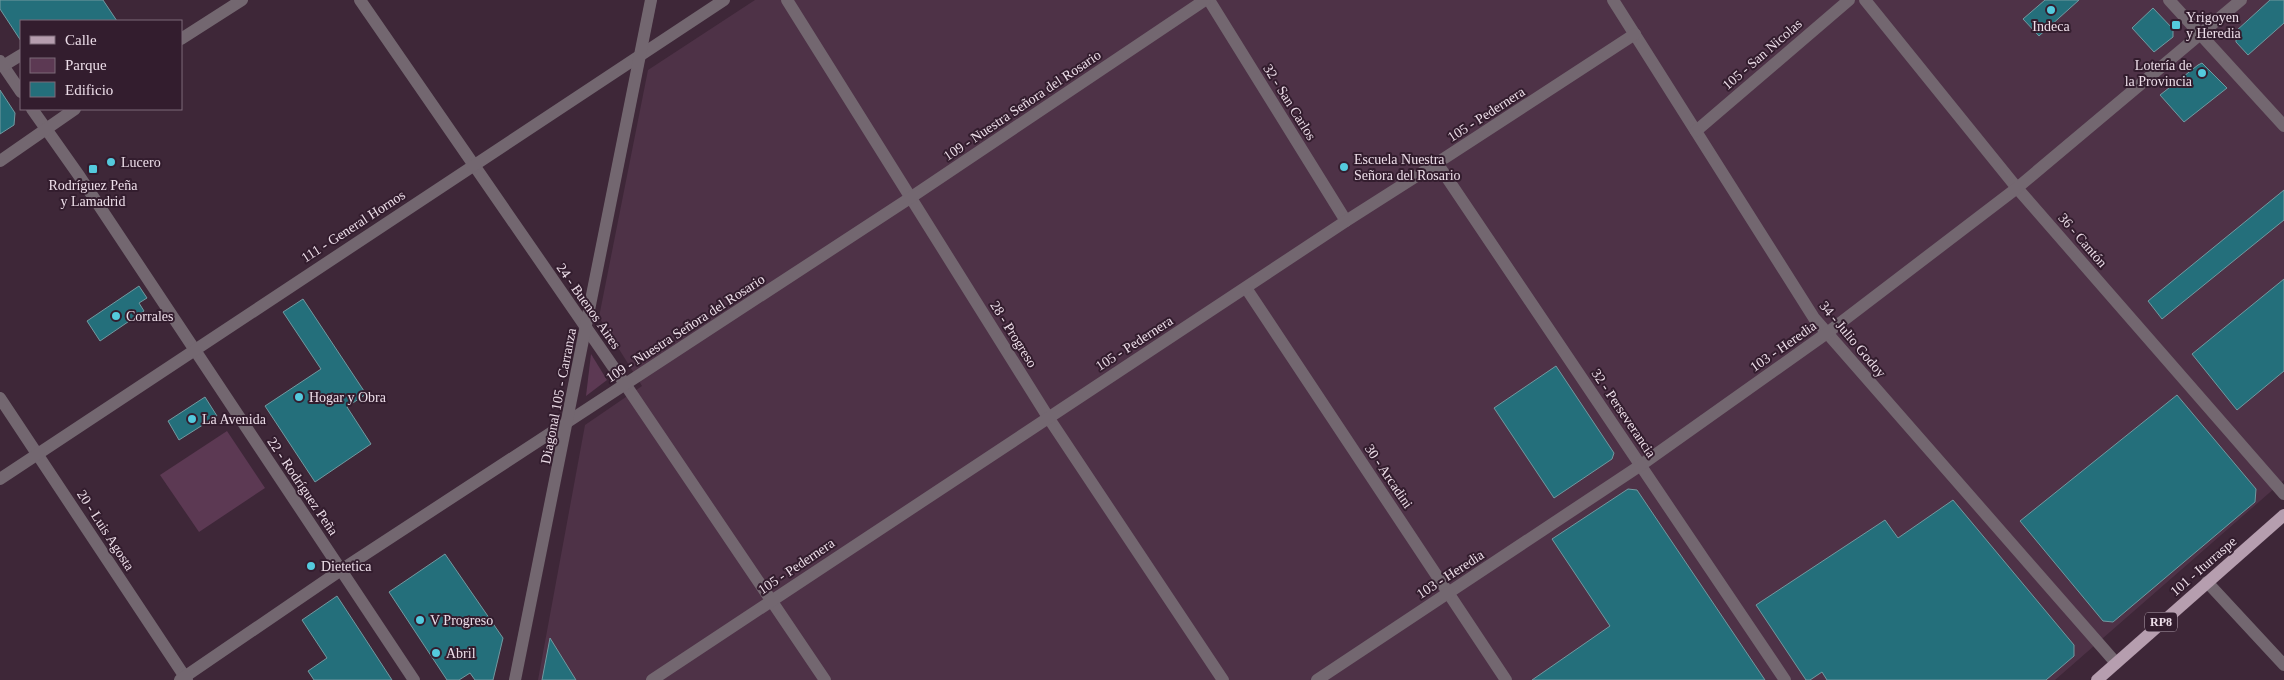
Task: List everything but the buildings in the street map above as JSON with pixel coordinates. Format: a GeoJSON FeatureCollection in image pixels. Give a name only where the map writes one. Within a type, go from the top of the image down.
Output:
{"type":"FeatureCollection","features":[{"type":"Feature","properties":{"kind":"main road","name":"101 - Iturraspe"},"geometry":{"type":"LineString","coordinates":[[2097,680],[2284,515]]}},
{"type":"Feature","properties":{"kind":"street"},"geometry":{"type":"LineString","coordinates":[[182,38],[242,0]]}},
{"type":"Feature","properties":{"kind":"street","name":"24 - Buenos Aires"},"geometry":{"type":"LineString","coordinates":[[360,0],[586,330],[626,384],[825,680]]}},
{"type":"Feature","properties":{"kind":"street","name":"Diagonal 105 - Carranza"},"geometry":{"type":"LineString","coordinates":[[515,680],[651,0]]}},
{"type":"Feature","properties":{"kind":"street","name":"111 - General Hornos"},"geometry":{"type":"LineString","coordinates":[[0,479],[724,0]]}},
{"type":"Feature","properties":{"kind":"street","name":"28 - Progreso"},"geometry":{"type":"LineString","coordinates":[[787,0],[1048,417],[1224,680]]}},
{"type":"Feature","properties":{"kind":"street","name":"109 - Nuestra Señora del Rosario"},"geometry":{"type":"LineString","coordinates":[[184,679],[341,570],[910,198],[1207,0]]}},
{"type":"Feature","properties":{"kind":"street","name":"32 - San Carlos"},"geometry":{"type":"LineString","coordinates":[[1207,0],[1346,221]]}},
{"type":"Feature","properties":{"kind":"street","name":"34 - Julio Godoy"},"geometry":{"type":"LineString","coordinates":[[1613,0],[1814,318],[2116,663]]}},
{"type":"Feature","properties":{"kind":"street","name":"105 - San Nicolas"},"geometry":{"type":"LineString","coordinates":[[1696,131],[1849,0]]}},
{"type":"Feature","properties":{"kind":"street","name":"36 - Cantón"},"geometry":{"type":"LineString","coordinates":[[1865,0],[2017,188],[2284,494]]}},
{"type":"Feature","properties":{"kind":"street"},"geometry":{"type":"LineString","coordinates":[[2168,0],[2284,126]]}},
{"type":"Feature","properties":{"kind":"street","name":"103 - Heredia"},"geometry":{"type":"LineString","coordinates":[[1316,680],[1641,465],[1827,333],[2017,188],[2201,36],[2241,0]]}},
{"type":"Feature","properties":{"kind":"street","name":"105 - Pedernera"},"geometry":{"type":"LineString","coordinates":[[652,680],[1346,221],[1437,164],[1635,34]]}},
{"type":"Feature","properties":{"kind":"street"},"geometry":{"type":"LineString","coordinates":[[20,55],[2,64],[20,91]]}},
{"type":"Feature","properties":{"kind":"street","name":"22 - Rodríguez Peña"},"geometry":{"type":"LineString","coordinates":[[33,110],[80,177],[414,680]]}},
{"type":"Feature","properties":{"kind":"street"},"geometry":{"type":"LineString","coordinates":[[0,161],[74,110]]}},
{"type":"Feature","properties":{"kind":"street","name":"32 - Perseverancia"},"geometry":{"type":"LineString","coordinates":[[1437,164],[1784,680]]}},
{"type":"Feature","properties":{"kind":"street","name":"30 - Arcadini"},"geometry":{"type":"LineString","coordinates":[[1246,288],[1506,680]]}},
{"type":"Feature","properties":{"kind":"street","name":"20 - Luis Agosta"},"geometry":{"type":"LineString","coordinates":[[0,398],[184,679]]}},
{"type":"Feature","properties":{"kind":"street"},"geometry":{"type":"LineString","coordinates":[[2207,582],[2284,665]]}},
{"type":"Feature","properties":{"kind":"shaded area"},"geometry":{"type":"Polygon","coordinates":[[[755,0],[2284,0],[2284,480],[2055,680],[538,680],[585,425],[642,386],[599,317],[648,70],[755,0]]]}},
{"type":"Feature","properties":{"kind":"green space"},"geometry":{"type":"Polygon","coordinates":[[[591,354],[607,380],[586,396],[591,354]]]}},
{"type":"Feature","properties":{"kind":"green space"},"geometry":{"type":"Polygon","coordinates":[[[227,431],[265,488],[199,532],[160,475],[227,431]]]}},
{"type":"Feature","properties":{"kind":"place","name":"Indeca"},"geometry":{"type":"Point","coordinates":[2051,10]}},
{"type":"Feature","properties":{"kind":"place","name":"Yrigoyen y Heredia"},"geometry":{"type":"Point","coordinates":[2176,25]}},
{"type":"Feature","properties":{"kind":"place","name":"Lotería de la Provincia"},"geometry":{"type":"Point","coordinates":[2202,73]}},
{"type":"Feature","properties":{"kind":"place","name":"Lucero"},"geometry":{"type":"Point","coordinates":[111,162]}},
{"type":"Feature","properties":{"kind":"place","name":"Escuela Nuestra Señora del Rosario"},"geometry":{"type":"Point","coordinates":[1344,167]}},
{"type":"Feature","properties":{"kind":"place","name":"Rodríguez Peña y Lamadrid"},"geometry":{"type":"Point","coordinates":[93,169]}},
{"type":"Feature","properties":{"kind":"place","name":"Corrales"},"geometry":{"type":"Point","coordinates":[116,316]}},
{"type":"Feature","properties":{"kind":"place","name":"Hogar y Obra"},"geometry":{"type":"Point","coordinates":[299,397]}},
{"type":"Feature","properties":{"kind":"place","name":"La Avenida"},"geometry":{"type":"Point","coordinates":[192,419]}},
{"type":"Feature","properties":{"kind":"place","name":"Dietetica"},"geometry":{"type":"Point","coordinates":[311,566]}},
{"type":"Feature","properties":{"kind":"place","name":"V Progreso"},"geometry":{"type":"Point","coordinates":[420,620]}},
{"type":"Feature","properties":{"kind":"place","name":"Abril"},"geometry":{"type":"Point","coordinates":[436,653]}}]}
